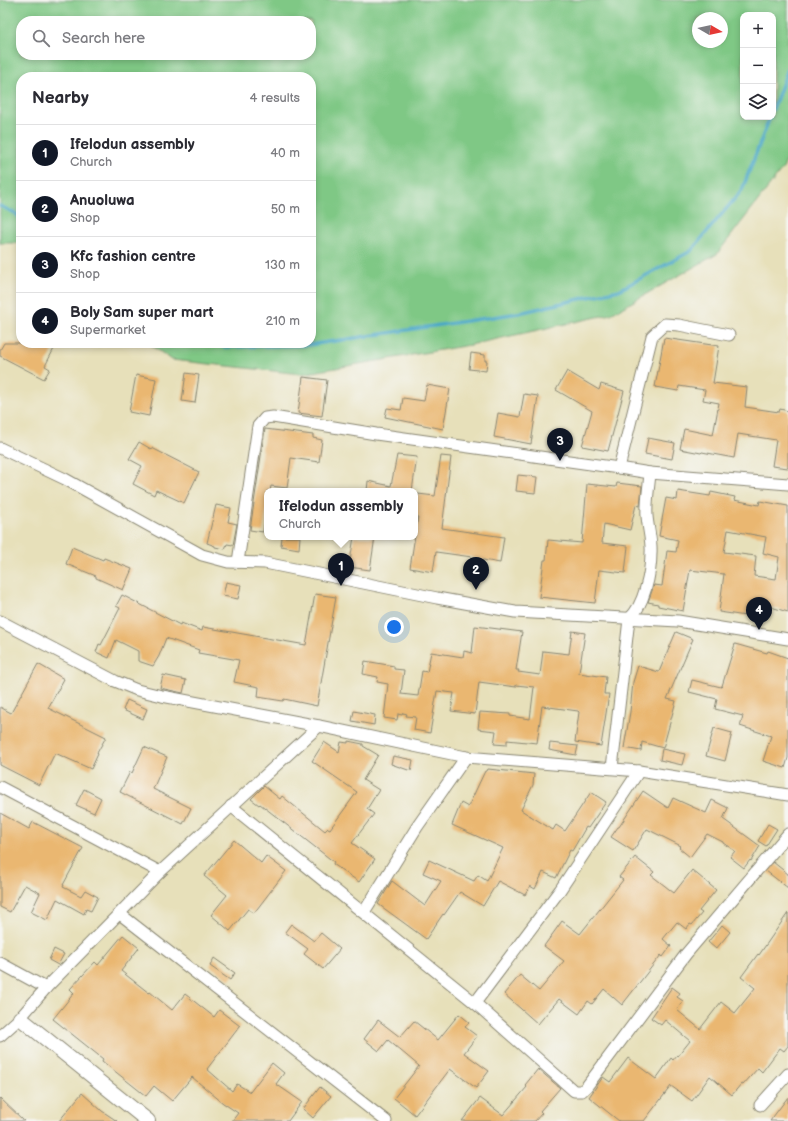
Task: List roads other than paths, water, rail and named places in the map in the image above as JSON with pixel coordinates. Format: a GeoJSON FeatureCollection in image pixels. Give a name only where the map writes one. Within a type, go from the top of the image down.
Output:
{"type":"FeatureCollection","features":[{"type":"Feature","properties":{"kind":"street"},"geometry":{"type":"LineString","coordinates":[[619,468],[652,336],[665,324],[679,325],[729,335]]}},
{"type":"Feature","properties":{"kind":"street"},"geometry":{"type":"LineString","coordinates":[[238,562],[258,426],[264,418],[273,417],[376,434],[619,468],[650,474],[788,484]]}},
{"type":"Feature","properties":{"kind":"street"},"geometry":{"type":"LineString","coordinates":[[0,448],[65,479],[202,555],[228,562],[265,563],[437,598],[515,612],[678,621],[788,639]]}},
{"type":"Feature","properties":{"kind":"street"},"geometry":{"type":"LineString","coordinates":[[612,768],[629,619],[634,614],[641,602],[652,553],[647,515],[650,474]]}},
{"type":"Feature","properties":{"kind":"street"},"geometry":{"type":"LineString","coordinates":[[0,621],[115,681],[137,690],[162,696],[319,726],[466,757],[639,771],[788,795]]}},
{"type":"Feature","properties":{"kind":"street"},"geometry":{"type":"LineString","coordinates":[[0,1036],[20,1018],[46,988],[160,872],[319,726]]}},
{"type":"Feature","properties":{"kind":"street"},"geometry":{"type":"LineString","coordinates":[[364,912],[417,828],[466,757]]}},
{"type":"Feature","properties":{"kind":"street"},"geometry":{"type":"LineString","coordinates":[[475,1003],[560,890],[639,771]]}},
{"type":"Feature","properties":{"kind":"street"},"geometry":{"type":"LineString","coordinates":[[0,787],[160,872]]}},
{"type":"Feature","properties":{"kind":"street"},"geometry":{"type":"LineString","coordinates":[[231,806],[475,1003],[574,1091],[582,1091],[587,1086],[686,954],[788,834]]}},
{"type":"Feature","properties":{"kind":"street"},"geometry":{"type":"LineString","coordinates":[[120,914],[386,1121]]}},
{"type":"Feature","properties":{"kind":"street"},"geometry":{"type":"LineString","coordinates":[[0,963],[46,988]]}},
{"type":"Feature","properties":{"kind":"street"},"geometry":{"type":"LineString","coordinates":[[20,1018],[148,1121]]}},
{"type":"Feature","properties":{"kind":"street"},"geometry":{"type":"LineString","coordinates":[[760,1105],[788,1074]]}},
{"type":"Feature","properties":{"kind":"waterway"},"geometry":{"type":"LineString","coordinates":[[776,101],[788,69]]}},
{"type":"Feature","properties":{"kind":"waterway"},"geometry":{"type":"LineString","coordinates":[[316,344],[519,313],[619,290],[691,251],[742,190],[769,120]]}},
{"type":"Feature","properties":{"kind":"waterway"},"geometry":{"type":"LineString","coordinates":[[0,206],[16,214]]}},
{"type":"Feature","properties":{"kind":"place","name":"Kfc fashion centre"},"geometry":{"type":"Point","coordinates":[560,461]}},
{"type":"Feature","properties":{"kind":"place","name":"Ifelodun assembly"},"geometry":{"type":"Point","coordinates":[341,586]}},
{"type":"Feature","properties":{"kind":"place","name":"Anuoluwa"},"geometry":{"type":"Point","coordinates":[476,590]}},
{"type":"Feature","properties":{"kind":"place","name":"Boly Sam super mart"},"geometry":{"type":"Point","coordinates":[759,630]}}]}
